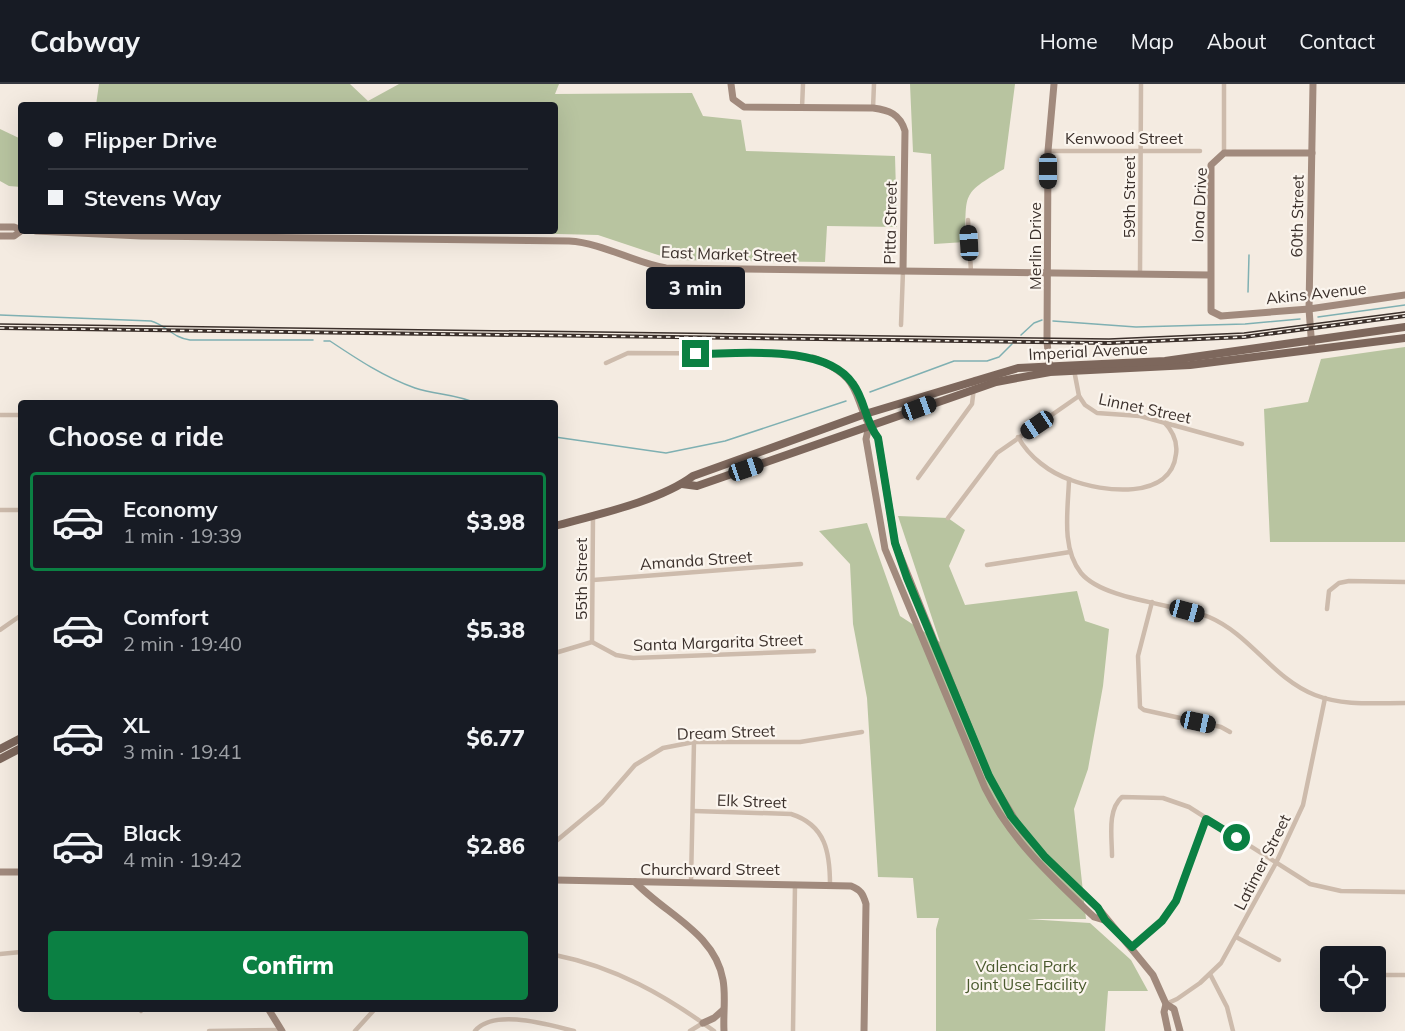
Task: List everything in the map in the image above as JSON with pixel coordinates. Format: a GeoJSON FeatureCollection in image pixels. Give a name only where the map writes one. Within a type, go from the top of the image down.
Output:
{"type":"FeatureCollection","features":[{"type":"Feature","properties":{"kind":"main road"},"geometry":{"type":"LineString","coordinates":[[731,84],[734,102],[741,106],[873,108]]}},
{"type":"Feature","properties":{"kind":"main road","name":"Merlin Drive"},"geometry":{"type":"LineString","coordinates":[[1050,368],[1047,355],[1048,151],[1054,84]]}},
{"type":"Feature","properties":{"kind":"main road","name":"60th Street"},"geometry":{"type":"LineString","coordinates":[[1312,345],[1309,309],[1313,84]]}},
{"type":"Feature","properties":{"kind":"main road","name":"Pitta Street"},"geometry":{"type":"LineString","coordinates":[[873,108],[892,112],[901,121],[904,131],[903,271]]}},
{"type":"Feature","properties":{"kind":"main road"},"geometry":{"type":"LineString","coordinates":[[1224,153],[1312,153]]}},
{"type":"Feature","properties":{"kind":"main road","name":"Iona Drive"},"geometry":{"type":"LineString","coordinates":[[1224,153],[1211,165],[1211,311],[1221,316],[1230,315]]}},
{"type":"Feature","properties":{"kind":"main road"},"geometry":{"type":"LineString","coordinates":[[0,227],[18,229]]}},
{"type":"Feature","properties":{"kind":"main road"},"geometry":{"type":"LineString","coordinates":[[0,236],[14,236],[18,233]]}},
{"type":"Feature","properties":{"kind":"main road","name":"East Market Street"},"geometry":{"type":"LineString","coordinates":[[99,234],[570,241],[593,244],[642,263],[666,268],[1210,275]]}},
{"type":"Feature","properties":{"kind":"main road","name":"Akins Avenue"},"geometry":{"type":"LineString","coordinates":[[1230,315],[1309,309],[1405,296]]}},
{"type":"Feature","properties":{"kind":"main road","name":"Imperial Avenue"},"geometry":{"type":"LineString","coordinates":[[1312,345],[1405,327]]}},
{"type":"Feature","properties":{"kind":"main road","name":"Imperial Avenue"},"geometry":{"type":"LineString","coordinates":[[558,525],[593,516],[682,484],[693,476],[865,414],[975,379],[1018,368],[1075,367],[1405,338]]}},
{"type":"Feature","properties":{"kind":"main road"},"geometry":{"type":"LineString","coordinates":[[813,358],[839,370],[853,383],[869,426],[878,438],[895,543],[989,777],[1022,831],[1045,857],[1098,908],[1105,920],[1132,947],[1154,975],[1166,1004],[1174,1009],[1180,1031]]}},
{"type":"Feature","properties":{"kind":"main road","name":"Imperial Avenue"},"geometry":{"type":"LineString","coordinates":[[682,484],[697,486],[975,388],[1050,368]]}},
{"type":"Feature","properties":{"kind":"main road"},"geometry":{"type":"LineString","coordinates":[[869,426],[867,439],[885,549],[985,788],[999,815],[1029,854],[1094,916],[1105,920]]}},
{"type":"Feature","properties":{"kind":"main road"},"geometry":{"type":"LineString","coordinates":[[0,749],[18,740]]}},
{"type":"Feature","properties":{"kind":"main road"},"geometry":{"type":"LineString","coordinates":[[0,759],[18,749]]}},
{"type":"Feature","properties":{"kind":"main road"},"geometry":{"type":"LineString","coordinates":[[0,872],[18,872]]}},
{"type":"Feature","properties":{"kind":"main road","name":"Churchward Street"},"geometry":{"type":"LineString","coordinates":[[558,880],[851,886],[863,894],[866,904],[864,1031]]}},
{"type":"Feature","properties":{"kind":"main road"},"geometry":{"type":"LineString","coordinates":[[634,882],[650,899],[697,933],[712,951],[723,980],[724,1031]]}},
{"type":"Feature","properties":{"kind":"main road"},"geometry":{"type":"LineString","coordinates":[[1166,1004],[1164,1012],[1168,1031]]}},
{"type":"Feature","properties":{"kind":"main road"},"geometry":{"type":"LineString","coordinates":[[703,1023],[714,1018],[723,1010]]}},
{"type":"Feature","properties":{"kind":"main road"},"geometry":{"type":"LineString","coordinates":[[270,1012],[282,1030]]}},
{"type":"Feature","properties":{"kind":"street"},"geometry":{"type":"LineString","coordinates":[[802,108],[803,84]]}},
{"type":"Feature","properties":{"kind":"street"},"geometry":{"type":"LineString","coordinates":[[873,108],[874,84]]}},
{"type":"Feature","properties":{"kind":"street","name":"59th Street"},"geometry":{"type":"LineString","coordinates":[[1140,274],[1141,84]]}},
{"type":"Feature","properties":{"kind":"street","name":"Iona Drive"},"geometry":{"type":"LineString","coordinates":[[1224,84],[1224,153]]}},
{"type":"Feature","properties":{"kind":"street","name":"Kenwood Street"},"geometry":{"type":"LineString","coordinates":[[1048,151],[1200,151]]}},
{"type":"Feature","properties":{"kind":"street"},"geometry":{"type":"LineString","coordinates":[[968,220],[971,272]]}},
{"type":"Feature","properties":{"kind":"street","name":"Pitta Street"},"geometry":{"type":"LineString","coordinates":[[901,325],[903,271]]}},
{"type":"Feature","properties":{"kind":"street"},"geometry":{"type":"LineString","coordinates":[[606,363],[628,353],[787,354],[813,358]]}},
{"type":"Feature","properties":{"kind":"street","name":"Linnet Street"},"geometry":{"type":"LineString","coordinates":[[1075,367],[1079,396],[1085,405],[1097,413],[1140,416],[1242,444]]}},
{"type":"Feature","properties":{"kind":"street"},"geometry":{"type":"LineString","coordinates":[[918,478],[972,404],[975,379]]}},
{"type":"Feature","properties":{"kind":"street"},"geometry":{"type":"LineString","coordinates":[[948,518],[996,453],[1079,396]]}},
{"type":"Feature","properties":{"kind":"street"},"geometry":{"type":"LineString","coordinates":[[0,415],[18,415]]}},
{"type":"Feature","properties":{"kind":"street"},"geometry":{"type":"LineString","coordinates":[[1018,437],[1037,460],[1069,480],[1107,488],[1144,488],[1160,482],[1171,470],[1176,455],[1173,434],[1163,421]]}},
{"type":"Feature","properties":{"kind":"street"},"geometry":{"type":"LineString","coordinates":[[1069,480],[1070,552],[1084,577],[1103,589],[1205,616],[1223,624],[1240,634],[1292,683],[1325,698],[1342,702],[1405,704]]}},
{"type":"Feature","properties":{"kind":"street"},"geometry":{"type":"LineString","coordinates":[[0,510],[18,510]]}},
{"type":"Feature","properties":{"kind":"street","name":"55th Street"},"geometry":{"type":"LineString","coordinates":[[592,642],[593,516]]}},
{"type":"Feature","properties":{"kind":"street"},"geometry":{"type":"LineString","coordinates":[[987,566],[1070,552]]}},
{"type":"Feature","properties":{"kind":"street","name":"Amanda Street"},"geometry":{"type":"LineString","coordinates":[[593,580],[801,564]]}},
{"type":"Feature","properties":{"kind":"street"},"geometry":{"type":"LineString","coordinates":[[1327,609],[1329,591],[1342,582],[1405,582]]}},
{"type":"Feature","properties":{"kind":"street"},"geometry":{"type":"LineString","coordinates":[[1152,602],[1138,656],[1140,707],[1144,710],[1221,727],[1230,732]]}},
{"type":"Feature","properties":{"kind":"street"},"geometry":{"type":"LineString","coordinates":[[0,630],[18,617]]}},
{"type":"Feature","properties":{"kind":"street"},"geometry":{"type":"LineString","coordinates":[[558,652],[592,642]]}},
{"type":"Feature","properties":{"kind":"street","name":"Santa Margarita Street"},"geometry":{"type":"LineString","coordinates":[[592,642],[616,655],[633,658],[814,651]]}},
{"type":"Feature","properties":{"kind":"street","name":"Latimer Street"},"geometry":{"type":"LineString","coordinates":[[1166,1004],[1177,999],[1221,963],[1276,863],[1303,805],[1325,698]]}},
{"type":"Feature","properties":{"kind":"street","name":"Dream Street"},"geometry":{"type":"LineString","coordinates":[[558,840],[602,803],[635,765],[663,748],[694,742],[800,742],[862,732]]}},
{"type":"Feature","properties":{"kind":"street"},"geometry":{"type":"LineString","coordinates":[[691,882],[694,742]]}},
{"type":"Feature","properties":{"kind":"street"},"geometry":{"type":"LineString","coordinates":[[1112,856],[1112,811],[1115,803],[1122,797],[1177,802],[1310,884],[1323,888],[1405,892]]}},
{"type":"Feature","properties":{"kind":"street","name":"Elk Street"},"geometry":{"type":"LineString","coordinates":[[694,811],[791,814],[803,818],[818,831],[828,848],[830,885]]}},
{"type":"Feature","properties":{"kind":"street"},"geometry":{"type":"LineString","coordinates":[[1132,947],[1162,921],[1176,901],[1206,819]]}},
{"type":"Feature","properties":{"kind":"street"},"geometry":{"type":"LineString","coordinates":[[793,1031],[795,884]]}},
{"type":"Feature","properties":{"kind":"street"},"geometry":{"type":"LineString","coordinates":[[1236,937],[1279,960]]}},
{"type":"Feature","properties":{"kind":"street"},"geometry":{"type":"LineString","coordinates":[[0,954],[18,952]]}},
{"type":"Feature","properties":{"kind":"street"},"geometry":{"type":"LineString","coordinates":[[558,956],[578,960],[632,979],[657,992],[714,1031]]}},
{"type":"Feature","properties":{"kind":"street"},"geometry":{"type":"LineString","coordinates":[[1210,974],[1227,1007],[1233,1031]]}},
{"type":"Feature","properties":{"kind":"street"},"geometry":{"type":"LineString","coordinates":[[1386,975],[1405,975]]}},
{"type":"Feature","properties":{"kind":"street"},"geometry":{"type":"LineString","coordinates":[[355,1031],[360,1029],[373,1012]]}},
{"type":"Feature","properties":{"kind":"street"},"geometry":{"type":"LineString","coordinates":[[475,1031],[488,1022],[504,1020],[534,1022],[574,1031]]}},
{"type":"Feature","properties":{"kind":"street"},"geometry":{"type":"LineString","coordinates":[[690,1031],[703,1023]]}},
{"type":"Feature","properties":{"kind":"street"},"geometry":{"type":"LineString","coordinates":[[209,1031],[282,1030]]}},
{"type":"Feature","properties":{"kind":"green space"},"geometry":{"type":"Polygon","coordinates":[[[99,84],[350,84],[368,101],[399,84],[559,84],[555,94],[692,93],[703,116],[741,120],[746,151],[895,156],[897,227],[827,226],[825,262],[673,260],[598,235],[556,234],[558,234],[558,102],[96,102],[99,84]]]}},
{"type":"Feature","properties":{"kind":"green space"},"geometry":{"type":"Polygon","coordinates":[[[910,84],[1015,84],[1004,169],[980,184],[969,197],[965,242],[934,244],[931,154],[913,152],[910,84]]]}},
{"type":"Feature","properties":{"kind":"green space"},"geometry":{"type":"Polygon","coordinates":[[[0,129],[18,138],[18,187],[9,186],[0,181],[0,129]]]}},
{"type":"Feature","properties":{"kind":"green space"},"geometry":{"type":"Polygon","coordinates":[[[1405,347],[1405,542],[1270,542],[1264,409],[1308,402],[1321,359],[1405,347]]]}},
{"type":"Feature","properties":{"kind":"green space","name":"Valencia Park Joint Use Facility"},"geometry":{"type":"Polygon","coordinates":[[[898,516],[948,518],[965,530],[949,566],[965,605],[1077,591],[1085,621],[1109,629],[1103,686],[1088,769],[1074,809],[1086,919],[1027,919],[1090,923],[1131,960],[1148,991],[1108,991],[1105,1031],[936,1031],[936,929],[939,918],[917,918],[913,878],[878,877],[867,698],[853,624],[850,564],[819,531],[867,523],[900,616],[940,642],[898,516]]]}},
{"type":"Feature","properties":{"kind":"waterway"},"geometry":{"type":"LineString","coordinates":[[1248,292],[1249,255]]}},
{"type":"Feature","properties":{"kind":"waterway"},"geometry":{"type":"LineString","coordinates":[[1318,317],[1405,305]]}},
{"type":"Feature","properties":{"kind":"waterway"},"geometry":{"type":"LineString","coordinates":[[0,315],[151,321],[179,337],[190,340],[313,340]]}},
{"type":"Feature","properties":{"kind":"waterway"},"geometry":{"type":"LineString","coordinates":[[1053,321],[1136,327],[1245,324],[1300,319]]}},
{"type":"Feature","properties":{"kind":"waterway"},"geometry":{"type":"LineString","coordinates":[[1021,335],[1034,323],[1042,320]]}},
{"type":"Feature","properties":{"kind":"waterway"},"geometry":{"type":"LineString","coordinates":[[324,341],[330,341],[371,367],[404,384],[468,400]]}},
{"type":"Feature","properties":{"kind":"waterway"},"geometry":{"type":"LineString","coordinates":[[870,392],[954,361],[987,361],[999,357],[1012,344]]}},
{"type":"Feature","properties":{"kind":"waterway"},"geometry":{"type":"LineString","coordinates":[[558,437],[666,453],[725,441],[846,401]]}},
{"type":"Feature","properties":{"kind":"tram line"},"geometry":{"type":"LineString","coordinates":[[0,324],[1109,339],[1244,333],[1405,312]]}},
{"type":"Feature","properties":{"kind":"railway"},"geometry":{"type":"LineString","coordinates":[[0,328],[1109,343],[1244,337],[1405,316]]}},
{"type":"Feature","properties":{"kind":"route"},"geometry":{"type":"LineString","coordinates":[[696,354],[787,354],[808,357],[839,370],[853,383],[869,426],[878,438],[895,543],[907,578],[989,777],[1022,831],[1045,857],[1098,908],[1105,920],[1132,947],[1162,921],[1176,901],[1206,819],[1237,838]]}}]}
